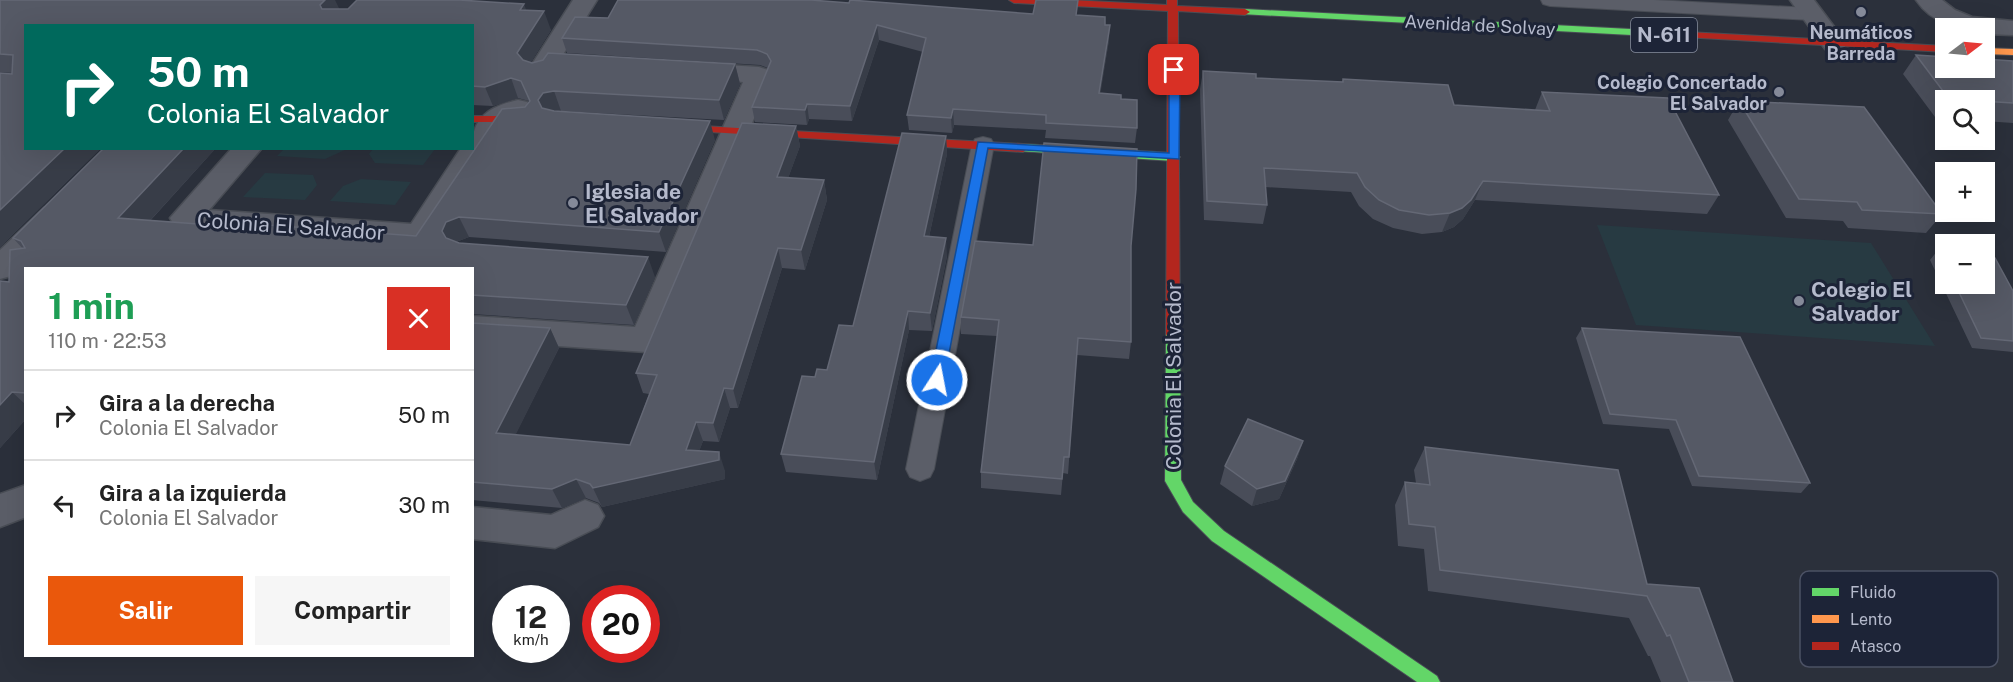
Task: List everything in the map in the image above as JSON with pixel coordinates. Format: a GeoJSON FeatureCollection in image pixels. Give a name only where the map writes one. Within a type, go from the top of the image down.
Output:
{"type":"FeatureCollection","features":[{"type":"Feature","properties":{"kind":"main road","name":"Avenida de Solvay"},"geometry":{"type":"LineString","coordinates":[[1014,0],[1173,5],[1935,49]]}},
{"type":"Feature","properties":{"kind":"main road","name":"Colonia El Salvador"},"geometry":{"type":"LineString","coordinates":[[1173,5],[1173,481],[1188,507],[1218,536],[1431,682]]}},
{"type":"Feature","properties":{"kind":"main road"},"geometry":{"type":"LineString","coordinates":[[1995,51],[2013,52]]}},
{"type":"Feature","properties":{"kind":"main road"},"geometry":{"type":"LineString","coordinates":[[657,126],[1174,157]]}},
{"type":"Feature","properties":{"kind":"street"},"geometry":{"type":"LineString","coordinates":[[552,66],[585,0]]}},
{"type":"Feature","properties":{"kind":"street"},"geometry":{"type":"LineString","coordinates":[[1928,0],[1938,11],[1956,21],[1976,27],[2013,28]]}},
{"type":"Feature","properties":{"kind":"street"},"geometry":{"type":"LineString","coordinates":[[1807,7],[1834,44]]}},
{"type":"Feature","properties":{"kind":"street"},"geometry":{"type":"LineString","coordinates":[[474,328],[646,340],[759,75],[664,69]]}},
{"type":"Feature","properties":{"kind":"street","name":"Colonia El Salvador"},"geometry":{"type":"LineString","coordinates":[[246,150],[184,218],[419,245],[501,116]]}},
{"type":"Feature","properties":{"kind":"street"},"geometry":{"type":"LineString","coordinates":[[17,274],[77,205]]}},
{"type":"Feature","properties":{"kind":"street"},"geometry":{"type":"LineString","coordinates":[[643,263],[678,266]]}},
{"type":"Feature","properties":{"kind":"street"},"geometry":{"type":"LineString","coordinates":[[0,511],[24,501]]}},
{"type":"Feature","properties":{"kind":"street"},"geometry":{"type":"LineString","coordinates":[[474,523],[555,532],[585,516]]}},
{"type":"Feature","properties":{"kind":"lane"},"geometry":{"type":"LineString","coordinates":[[1550,0],[1807,7]]}},
{"type":"Feature","properties":{"kind":"lane"},"geometry":{"type":"LineString","coordinates":[[920,469],[982,144]]}},
{"type":"Feature","properties":{"kind":"shaded area"},"geometry":{"type":"Polygon","coordinates":[[[283,150],[345,150],[325,159],[277,156],[283,150]]]}},
{"type":"Feature","properties":{"kind":"shaded area"},"geometry":{"type":"Polygon","coordinates":[[[372,150],[434,150],[423,165],[375,163],[369,154],[372,150]]]}},
{"type":"Feature","properties":{"kind":"shaded area"},"geometry":{"type":"Polygon","coordinates":[[[265,173],[313,175],[317,185],[305,200],[243,197],[265,173]]]}},
{"type":"Feature","properties":{"kind":"shaded area"},"geometry":{"type":"Polygon","coordinates":[[[361,179],[411,182],[395,205],[330,201],[343,186],[361,179]]]}},
{"type":"Feature","properties":{"kind":"shaded area"},"geometry":{"type":"Polygon","coordinates":[[[1597,225],[1871,243],[1935,346],[1636,325],[1597,225]]]}},
{"type":"Feature","properties":{"kind":"building"},"geometry":{"type":"Polygon","coordinates":[[[0,0],[325,0],[320,5],[322,9],[348,9],[357,0],[459,0],[524,4],[520,10],[544,11],[517,53],[523,60],[532,63],[543,60],[548,53],[735,64],[719,100],[554,91],[543,93],[538,100],[542,108],[554,111],[710,121],[659,232],[459,217],[446,222],[442,231],[446,238],[459,243],[648,257],[626,305],[474,295],[474,267],[24,267],[24,393],[12,392],[0,405],[0,281],[9,282],[10,250],[25,248],[21,241],[13,238],[102,150],[182,150],[118,218],[265,229],[268,225],[416,236],[502,109],[525,107],[530,101],[521,81],[511,78],[485,87],[474,86],[474,24],[24,24],[24,150],[63,150],[0,210],[0,73],[12,74],[13,55],[0,54],[0,0]]]}},
{"type":"Feature","properties":{"kind":"building"},"geometry":{"type":"Polygon","coordinates":[[[618,0],[811,0],[849,3],[850,0],[1033,14],[1036,0],[1078,0],[1076,15],[1105,17],[1105,25],[1110,25],[1099,93],[1121,95],[1121,99],[1137,100],[1137,128],[1046,123],[1046,115],[953,109],[951,118],[907,115],[926,38],[877,25],[850,106],[807,104],[805,110],[752,107],[771,61],[767,54],[757,50],[562,38],[575,17],[608,18],[618,0]]]}},
{"type":"Feature","properties":{"kind":"building"},"geometry":{"type":"Polygon","coordinates":[[[1916,55],[1935,56],[1935,78],[1995,78],[1995,60],[2013,61],[2013,103],[1995,102],[1995,90],[1942,90],[1916,55]]]}},
{"type":"Feature","properties":{"kind":"building"},"geometry":{"type":"Polygon","coordinates":[[[1203,71],[1256,74],[1256,78],[1343,82],[1343,79],[1448,85],[1454,105],[1550,111],[1542,92],[1668,98],[1719,195],[1483,181],[1471,200],[1462,208],[1450,213],[1429,215],[1399,210],[1379,200],[1365,187],[1357,173],[1264,168],[1267,205],[1207,201],[1203,71]]]}},
{"type":"Feature","properties":{"kind":"building"},"geometry":{"type":"Polygon","coordinates":[[[1739,101],[1864,107],[1935,204],[1935,214],[1862,210],[1857,202],[1799,199],[1739,101]]]}},
{"type":"Feature","properties":{"kind":"building"},"geometry":{"type":"Polygon","coordinates":[[[742,123],[796,126],[777,177],[824,180],[801,250],[778,248],[733,389],[724,388],[713,423],[696,422],[686,450],[719,452],[719,460],[593,488],[590,484],[576,479],[552,489],[474,482],[474,323],[550,328],[496,433],[630,445],[657,375],[636,373],[742,123]]]}},
{"type":"Feature","properties":{"kind":"building"},"geometry":{"type":"Polygon","coordinates":[[[902,133],[946,136],[924,236],[946,238],[930,313],[908,311],[874,462],[781,454],[802,376],[815,377],[817,369],[827,370],[839,325],[853,326],[902,133]]]}},
{"type":"Feature","properties":{"kind":"building"},"geometry":{"type":"Polygon","coordinates":[[[1044,143],[1137,149],[1131,246],[1131,342],[1078,338],[1069,457],[1064,457],[1062,479],[981,472],[999,320],[961,317],[975,241],[1033,245],[1044,143]]]}},
{"type":"Feature","properties":{"kind":"building"},"geometry":{"type":"Polygon","coordinates":[[[1995,258],[2013,291],[2013,341],[1981,338],[1960,294],[1995,294],[1995,258]]]}},
{"type":"Feature","properties":{"kind":"building"},"geometry":{"type":"Polygon","coordinates":[[[1582,328],[1740,337],[1810,483],[1699,476],[1676,420],[1610,414],[1582,328]]]}},
{"type":"Feature","properties":{"kind":"building"},"geometry":{"type":"Polygon","coordinates":[[[1248,419],[1303,441],[1285,481],[1257,489],[1225,466],[1248,419]]]}},
{"type":"Feature","properties":{"kind":"building"},"geometry":{"type":"Polygon","coordinates":[[[1425,447],[1618,470],[1647,584],[1699,588],[1733,682],[1689,682],[1670,635],[1667,636],[1647,596],[1440,570],[1435,527],[1409,524],[1405,482],[1430,485],[1425,447]]]}},
{"type":"Feature","properties":{"kind":"traffic: fast"},"geometry":{"type":"LineString","coordinates":[[1245,12],[1669,34]]}},
{"type":"Feature","properties":{"kind":"traffic: fast"},"geometry":{"type":"LineString","coordinates":[[1023,148],[1174,157]]}},
{"type":"Feature","properties":{"kind":"traffic: fast"},"geometry":{"type":"LineString","coordinates":[[1173,334],[1173,481],[1188,507],[1218,536],[1431,682]]}},
{"type":"Feature","properties":{"kind":"traffic: slow"},"geometry":{"type":"LineString","coordinates":[[1995,51],[2013,52]]}},
{"type":"Feature","properties":{"kind":"traffic: jam"},"geometry":{"type":"LineString","coordinates":[[1014,0],[1245,12]]}},
{"type":"Feature","properties":{"kind":"traffic: jam"},"geometry":{"type":"LineString","coordinates":[[1172,0],[1174,27],[1173,334]]}},
{"type":"Feature","properties":{"kind":"traffic: jam"},"geometry":{"type":"LineString","coordinates":[[1669,34],[1935,48]]}},
{"type":"Feature","properties":{"kind":"traffic: jam"},"geometry":{"type":"LineString","coordinates":[[474,119],[522,119]]}},
{"type":"Feature","properties":{"kind":"traffic: jam"},"geometry":{"type":"LineString","coordinates":[[668,127],[1023,148]]}},
{"type":"Feature","properties":{"kind":"place","name":"Neumáticos Barreda"},"geometry":{"type":"Point","coordinates":[1861,12]}},
{"type":"Feature","properties":{"kind":"place","name":"Colegio Concertado El Salvador"},"geometry":{"type":"Point","coordinates":[1779,92]}},
{"type":"Feature","properties":{"kind":"place","name":"Iglesia de El Salvador"},"geometry":{"type":"Point","coordinates":[573,203]}},
{"type":"Feature","properties":{"kind":"place","name":"Colegio El Salvador"},"geometry":{"type":"Point","coordinates":[1799,301]}},
{"type":"Feature","properties":{"kind":"route"},"geometry":{"type":"LineString","coordinates":[[937,380],[982,144],[1174,157],[1174,70]]}}]}
